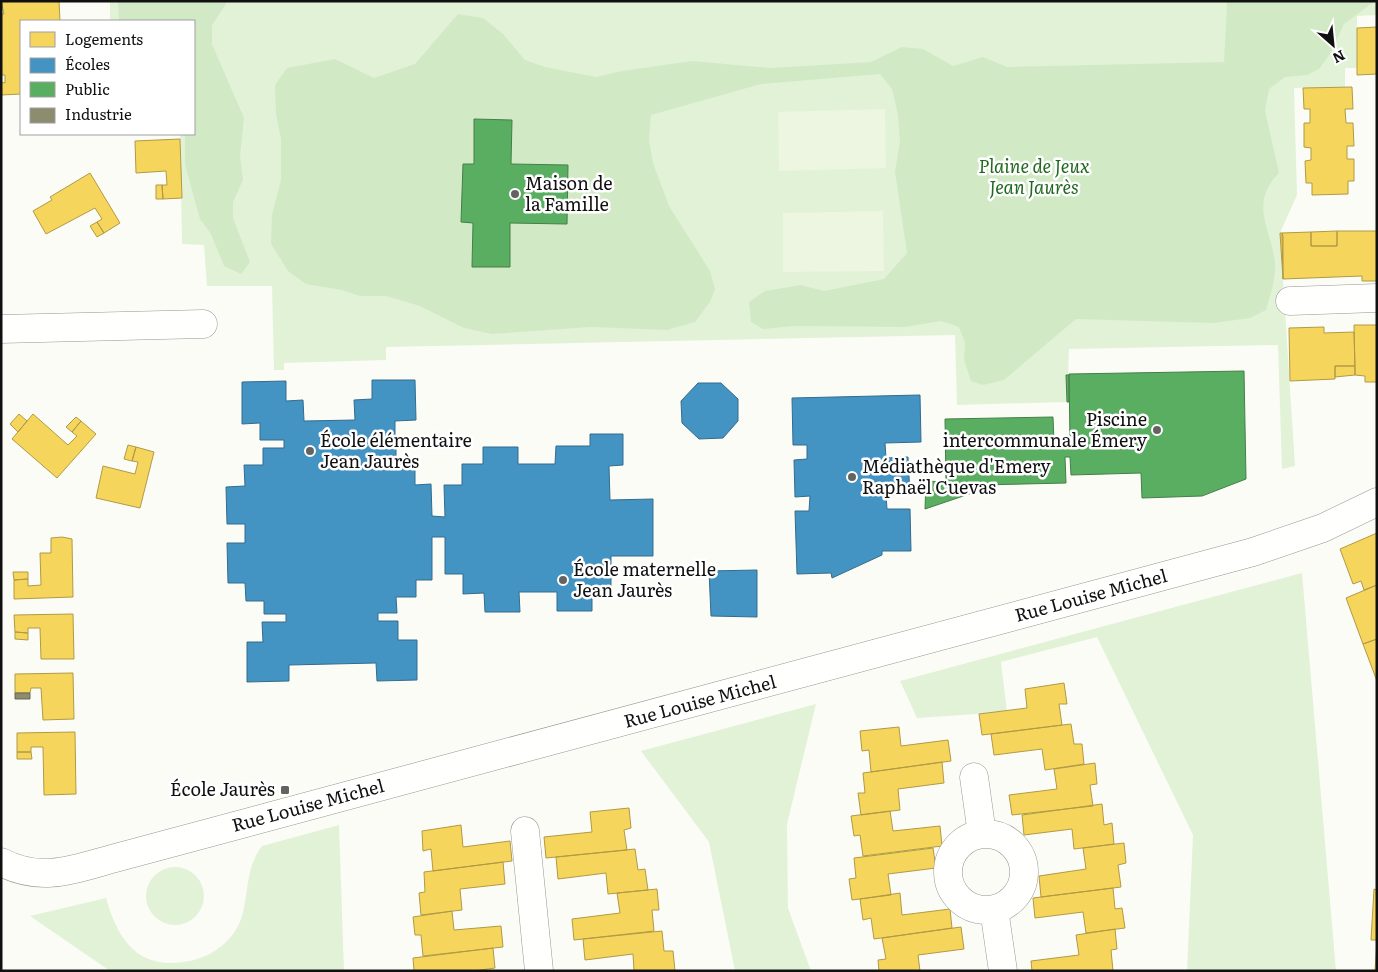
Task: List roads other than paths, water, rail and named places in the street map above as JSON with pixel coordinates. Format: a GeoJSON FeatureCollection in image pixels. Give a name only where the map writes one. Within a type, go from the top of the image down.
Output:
{"type":"FeatureCollection","features":[{"type":"Feature","properties":{"kind":"street"},"geometry":{"type":"LineString","coordinates":[[1290,300],[1377,298]]}},
{"type":"Feature","properties":{"kind":"street"},"geometry":{"type":"LineString","coordinates":[[1,329],[203,324]]}},
{"type":"Feature","properties":{"kind":"street","name":"Rue Louise Michel"},"geometry":{"type":"LineString","coordinates":[[9,866],[50,875],[1253,552],[1322,528],[1377,502]]}},
{"type":"Feature","properties":{"kind":"street"},"geometry":{"type":"LineString","coordinates":[[974,777],[982,834]]}},
{"type":"Feature","properties":{"kind":"street"},"geometry":{"type":"LineString","coordinates":[[525,831],[539,971]]}},
{"type":"Feature","properties":{"kind":"street"},"geometry":{"type":"LineString","coordinates":[[982,834],[995,835],[1006,840],[1016,848],[1022,860],[1024,873],[1022,885],[1015,896],[1006,904],[994,909],[982,910],[960,900],[952,890],[948,878],[950,860],[960,844],[982,834]]}},
{"type":"Feature","properties":{"kind":"street"},"geometry":{"type":"LineString","coordinates":[[994,909],[1004,971]]}},
{"type":"Feature","properties":{"kind":"place","name":"Maison de la Famille"},"geometry":{"type":"Point","coordinates":[515,194]}},
{"type":"Feature","properties":{"kind":"place","name":"Piscine intercommunale Émery"},"geometry":{"type":"Point","coordinates":[1157,430]}},
{"type":"Feature","properties":{"kind":"place","name":"École élémentaire Jean Jaurès"},"geometry":{"type":"Point","coordinates":[310,451]}},
{"type":"Feature","properties":{"kind":"place","name":"Médiathèque d'Emery Raphaël Cuevas"},"geometry":{"type":"Point","coordinates":[852,477]}},
{"type":"Feature","properties":{"kind":"place","name":"École maternelle Jean Jaurès"},"geometry":{"type":"Point","coordinates":[563,580]}},
{"type":"Feature","properties":{"kind":"place","name":"École Jaurès"},"geometry":{"type":"Point","coordinates":[285,790]}},
{"type":"Feature","properties":{"kind":"park label","name":"Plaine de Jeux Jean Jaurès"},"geometry":{"type":"Point","coordinates":[1034,177]}}]}
